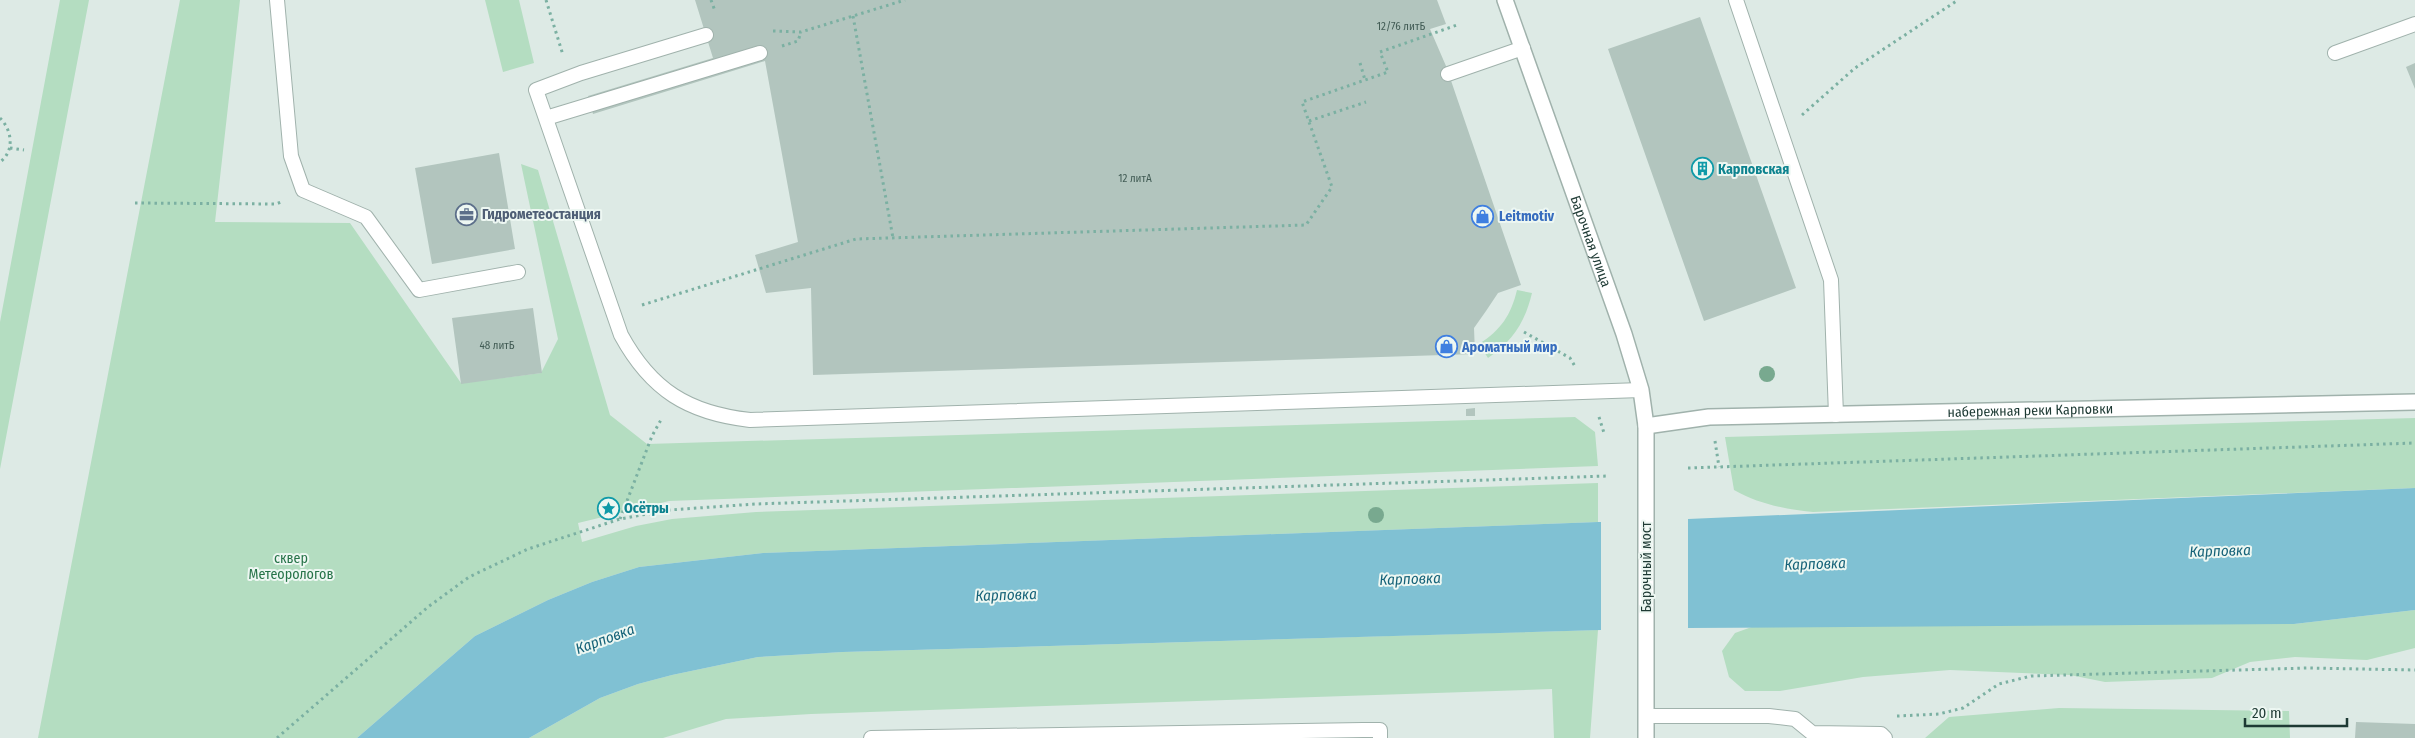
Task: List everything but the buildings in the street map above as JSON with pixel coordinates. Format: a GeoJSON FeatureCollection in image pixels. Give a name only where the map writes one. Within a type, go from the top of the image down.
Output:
{"type":"FeatureCollection","features":[{"type":"Feature","properties":{"kind":"street","name":"Барочная улица"},"geometry":{"type":"LineString","coordinates":[[1505,0],[1624,334],[1641,390],[1646,426],[1646,490]]}},
{"type":"Feature","properties":{"kind":"street","name":"набережная реки Карповки"},"geometry":{"type":"LineString","coordinates":[[1646,426],[1709,417],[2415,402]]}},
{"type":"Feature","properties":{"kind":"street","name":"Барочный мост"},"geometry":{"type":"LineString","coordinates":[[1646,490],[1646,716]]}},
{"type":"Feature","properties":{"kind":"street"},"geometry":{"type":"LineString","coordinates":[[1646,716],[1646,738]]}},
{"type":"Feature","properties":{"kind":"lane"},"geometry":{"type":"LineString","coordinates":[[277,0],[291,156],[303,190],[366,217],[419,290],[518,272]]}},
{"type":"Feature","properties":{"kind":"lane"},"geometry":{"type":"LineString","coordinates":[[1736,0],[1831,280],[1836,414]]}},
{"type":"Feature","properties":{"kind":"lane"},"geometry":{"type":"LineString","coordinates":[[2335,53],[2415,24]]}},
{"type":"Feature","properties":{"kind":"lane"},"geometry":{"type":"LineString","coordinates":[[706,35],[570,77],[536,90],[621,335],[633,357],[650,378],[670,394],[693,408],[722,417],[750,420],[1641,390]]}},
{"type":"Feature","properties":{"kind":"lane"},"geometry":{"type":"LineString","coordinates":[[1448,74],[1523,48]]}},
{"type":"Feature","properties":{"kind":"lane"},"geometry":{"type":"LineString","coordinates":[[546,118],[760,53]]}},
{"type":"Feature","properties":{"kind":"lane"},"geometry":{"type":"LineString","coordinates":[[1646,716],[1769,716],[1795,719],[1812,733],[1881,734],[1885,738]]}},
{"type":"Feature","properties":{"kind":"lane"},"geometry":{"type":"LineString","coordinates":[[871,738],[1380,730],[1380,738]]}},
{"type":"Feature","properties":{"kind":"path"},"geometry":{"type":"LineString","coordinates":[[546,0],[570,77]]}},
{"type":"Feature","properties":{"kind":"path"},"geometry":{"type":"LineString","coordinates":[[801,32],[905,0]]}},
{"type":"Feature","properties":{"kind":"path"},"geometry":{"type":"LineString","coordinates":[[1781,134],[1854,68],[1958,0]]}},
{"type":"Feature","properties":{"kind":"path"},"geometry":{"type":"LineString","coordinates":[[853,16],[893,238]]}},
{"type":"Feature","properties":{"kind":"path"},"geometry":{"type":"LineString","coordinates":[[642,305],[856,239],[1306,225],[1332,187],[1302,102],[1388,72],[1380,52],[1457,25]]}},
{"type":"Feature","properties":{"kind":"path"},"geometry":{"type":"LineString","coordinates":[[1360,63],[1366,80]]}},
{"type":"Feature","properties":{"kind":"path"},"geometry":{"type":"LineString","coordinates":[[1309,121],[1366,102]]}},
{"type":"Feature","properties":{"kind":"path"},"geometry":{"type":"LineString","coordinates":[[0,118],[6,123],[10,135],[10,148],[0,162]]}},
{"type":"Feature","properties":{"kind":"path"},"geometry":{"type":"LineString","coordinates":[[10,148],[24,150]]}},
{"type":"Feature","properties":{"kind":"path"},"geometry":{"type":"LineString","coordinates":[[135,203],[276,204],[303,190]]}},
{"type":"Feature","properties":{"kind":"path"},"geometry":{"type":"LineString","coordinates":[[1524,332],[1570,358]]}},
{"type":"Feature","properties":{"kind":"path"},"geometry":{"type":"LineString","coordinates":[[620,519],[652,436]]}},
{"type":"Feature","properties":{"kind":"path"},"geometry":{"type":"LineString","coordinates":[[1688,468],[2415,443]]}},
{"type":"Feature","properties":{"kind":"path"},"geometry":{"type":"LineString","coordinates":[[277,738],[428,607],[469,577],[528,550],[620,519],[669,510],[755,504],[1608,476]]}},
{"type":"Feature","properties":{"kind":"path"},"geometry":{"type":"LineString","coordinates":[[1891,716],[1939,714],[1963,708],[1999,684],[2031,676],[2308,668],[2415,670]]}},
{"type":"Feature","properties":{"kind":"green space"},"geometry":{"type":"Polygon","coordinates":[[[60,0],[89,0],[0,469],[0,322],[60,0]]]}},
{"type":"Feature","properties":{"kind":"green space","name":"сквер Метеорологов"},"geometry":{"type":"Polygon","coordinates":[[[180,0],[240,0],[215,222],[350,223],[461,383],[541,373],[558,339],[521,164],[538,170],[610,415],[647,444],[1575,417],[1595,432],[1598,466],[669,501],[578,523],[582,542],[636,526],[672,519],[756,512],[1598,483],[1598,522],[763,553],[639,567],[592,582],[548,600],[475,636],[357,738],[38,738],[180,0]]]}},
{"type":"Feature","properties":{"kind":"green space"},"geometry":{"type":"Polygon","coordinates":[[[485,0],[519,0],[534,63],[503,72],[485,0]]]}},
{"type":"Feature","properties":{"kind":"green space"},"geometry":{"type":"Polygon","coordinates":[[[1517,290],[1532,293],[1526,313],[1511,338],[1488,358],[1479,344],[1487,339],[1504,321],[1512,307],[1517,290]]]}},
{"type":"Feature","properties":{"kind":"green space"},"geometry":{"type":"Polygon","coordinates":[[[2415,418],[2415,488],[1813,512],[1772,505],[1734,490],[1725,437],[2415,418]]]}},
{"type":"Feature","properties":{"kind":"green space"},"geometry":{"type":"Polygon","coordinates":[[[2415,610],[2415,648],[2367,660],[2295,657],[2250,662],[2212,678],[2105,682],[2070,675],[1950,670],[1863,677],[1780,691],[1745,691],[1729,677],[1722,651],[1735,633],[1760,624],[2294,624],[2415,610]]]}},
{"type":"Feature","properties":{"kind":"green space"},"geometry":{"type":"Polygon","coordinates":[[[1598,630],[1590,738],[1554,738],[1552,689],[811,714],[726,719],[663,738],[529,738],[600,698],[638,684],[758,657],[843,652],[1598,630]]]}},
{"type":"Feature","properties":{"kind":"green space"},"geometry":{"type":"Polygon","coordinates":[[[2059,708],[2289,711],[2290,738],[1925,738],[1949,717],[2059,708]]]}},
{"type":"Feature","properties":{"kind":"water","name":"Карповка"},"geometry":{"type":"Polygon","coordinates":[[[2415,488],[2415,610],[2294,624],[1688,628],[1688,603],[1601,604],[1601,630],[843,652],[758,657],[638,684],[600,698],[529,738],[357,738],[475,636],[548,600],[592,582],[639,567],[763,553],[1598,522],[1601,522],[1602,532],[1688,530],[1688,519],[2415,488]]]}},
{"type":"Feature","properties":{"kind":"pier"},"geometry":{"type":"Polygon","coordinates":[[[1688,517],[1688,630],[1686,628],[1686,605],[1604,606],[1604,631],[1601,633],[1601,520],[1603,521],[1604,529],[1686,527],[1686,519],[1688,517]]]}},
{"type":"Feature","properties":{"kind":"place","name":"Карповская"},"geometry":{"type":"Point","coordinates":[1702,169]}},
{"type":"Feature","properties":{"kind":"place","name":"Гидрометеостанция"},"geometry":{"type":"Point","coordinates":[466,214]}},
{"type":"Feature","properties":{"kind":"place","name":"Leitmotiv"},"geometry":{"type":"Point","coordinates":[1483,216]}},
{"type":"Feature","properties":{"kind":"place","name":"Ароматный мир"},"geometry":{"type":"Point","coordinates":[1446,347]}},
{"type":"Feature","properties":{"kind":"place","name":"Осётры"},"geometry":{"type":"Point","coordinates":[608,508]}}]}
